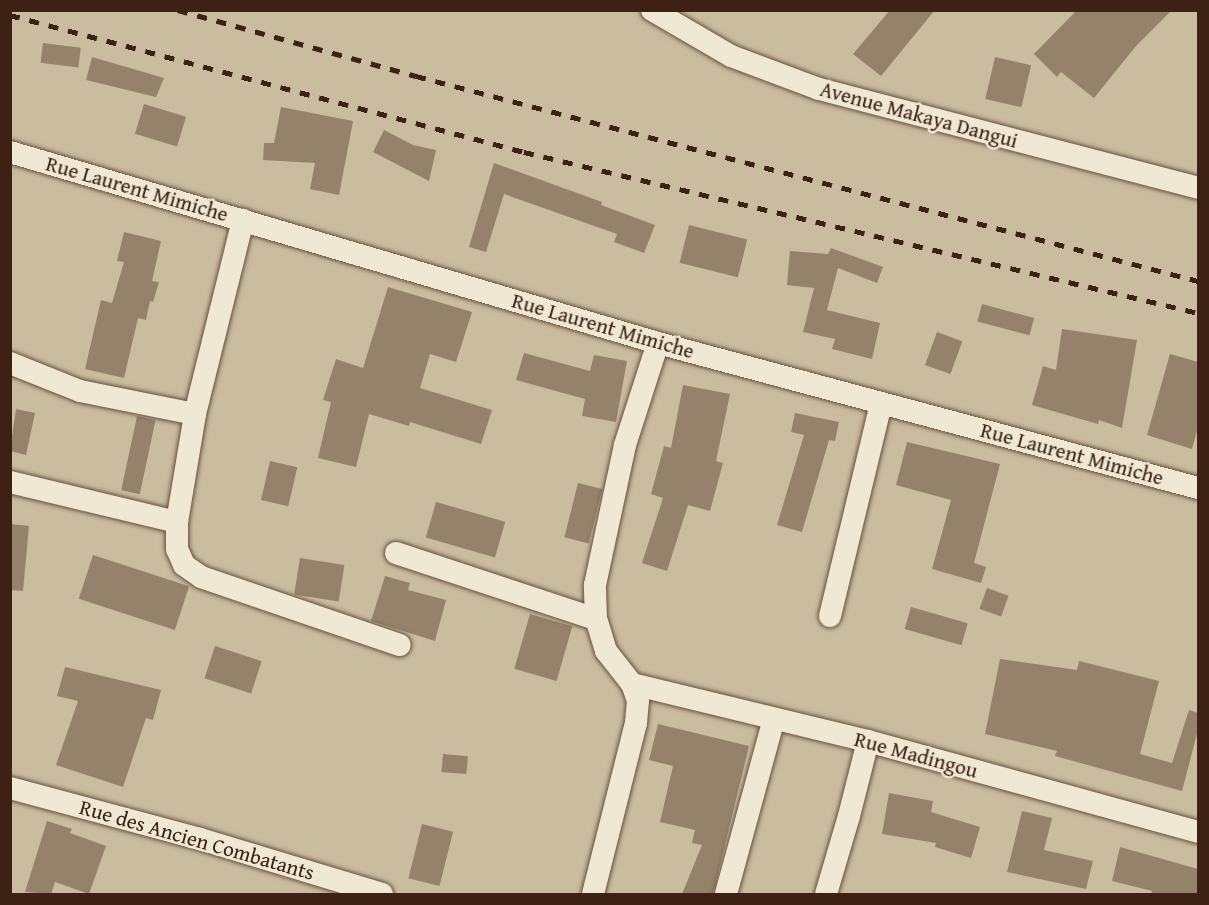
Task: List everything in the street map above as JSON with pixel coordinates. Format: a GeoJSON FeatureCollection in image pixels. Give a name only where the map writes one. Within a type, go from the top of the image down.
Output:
{"type":"FeatureCollection","features":[{"type":"Feature","properties":{"kind":"street","name":"Avenue Makaya Dangui"},"geometry":{"type":"LineString","coordinates":[[665,14],[731,56],[819,89],[1198,188]]}},
{"type":"Feature","properties":{"kind":"street","name":"Rue Laurent Mimiche"},"geometry":{"type":"LineString","coordinates":[[10,152],[658,342],[1198,488]]}},
{"type":"Feature","properties":{"kind":"street"},"geometry":{"type":"LineString","coordinates":[[243,220],[195,414],[177,522],[177,549],[184,566],[201,577],[400,645]]}},
{"type":"Feature","properties":{"kind":"street"},"geometry":{"type":"LineString","coordinates":[[593,894],[636,723],[638,701],[632,684],[606,651],[596,619],[595,585],[625,445],[658,342]]}},
{"type":"Feature","properties":{"kind":"street"},"geometry":{"type":"LineString","coordinates":[[10,363],[80,391],[195,414]]}},
{"type":"Feature","properties":{"kind":"street"},"geometry":{"type":"LineString","coordinates":[[830,616],[880,403]]}},
{"type":"Feature","properties":{"kind":"street"},"geometry":{"type":"LineString","coordinates":[[10,482],[177,522]]}},
{"type":"Feature","properties":{"kind":"street"},"geometry":{"type":"LineString","coordinates":[[396,553],[596,619]]}},
{"type":"Feature","properties":{"kind":"street","name":"Rue Madingou"},"geometry":{"type":"LineString","coordinates":[[632,684],[868,741],[1198,832]]}},
{"type":"Feature","properties":{"kind":"street"},"geometry":{"type":"LineString","coordinates":[[726,894],[774,719]]}},
{"type":"Feature","properties":{"kind":"street"},"geometry":{"type":"LineString","coordinates":[[826,894],[868,741]]}},
{"type":"Feature","properties":{"kind":"street","name":"Rue des Ancien Combatants"},"geometry":{"type":"LineString","coordinates":[[10,788],[200,839],[382,894]]}},
{"type":"Feature","properties":{"kind":"shaded area"},"geometry":{"type":"Polygon","coordinates":[[[11,11],[1198,11],[1198,894],[11,894],[11,11]]]}},
{"type":"Feature","properties":{"kind":"building"},"geometry":{"type":"Polygon","coordinates":[[[890,10],[935,10],[881,76],[853,54],[890,10]]]}},
{"type":"Feature","properties":{"kind":"building"},"geometry":{"type":"Polygon","coordinates":[[[1077,10],[1172,10],[1136,46],[1094,98],[1061,72],[1057,77],[1034,54],[1077,10]]]}},
{"type":"Feature","properties":{"kind":"building"},"geometry":{"type":"Polygon","coordinates":[[[43,43],[81,48],[78,67],[41,63],[43,43]]]}},
{"type":"Feature","properties":{"kind":"building"},"geometry":{"type":"Polygon","coordinates":[[[92,57],[164,78],[156,97],[86,80],[92,57]]]}},
{"type":"Feature","properties":{"kind":"building"},"geometry":{"type":"Polygon","coordinates":[[[995,57],[1031,65],[1021,107],[985,99],[995,57]]]}},
{"type":"Feature","properties":{"kind":"building"},"geometry":{"type":"Polygon","coordinates":[[[144,104],[186,117],[177,147],[135,134],[144,104]]]}},
{"type":"Feature","properties":{"kind":"building"},"geometry":{"type":"Polygon","coordinates":[[[281,107],[353,121],[339,195],[310,189],[315,163],[263,160],[264,143],[274,143],[281,107]]]}},
{"type":"Feature","properties":{"kind":"building"},"geometry":{"type":"Polygon","coordinates":[[[384,130],[413,145],[436,150],[429,181],[373,152],[384,130]]]}},
{"type":"Feature","properties":{"kind":"building"},"geometry":{"type":"Polygon","coordinates":[[[494,163],[602,202],[601,205],[655,225],[644,253],[614,242],[617,234],[504,194],[486,252],[469,247],[494,163]]]}},
{"type":"Feature","properties":{"kind":"building"},"geometry":{"type":"Polygon","coordinates":[[[689,225],[747,240],[738,277],[680,263],[689,225]]]}},
{"type":"Feature","properties":{"kind":"building"},"geometry":{"type":"Polygon","coordinates":[[[124,232],[161,241],[152,281],[159,282],[153,302],[150,301],[146,320],[138,318],[124,378],[85,369],[101,300],[112,303],[124,262],[117,261],[124,232]]]}},
{"type":"Feature","properties":{"kind":"building"},"geometry":{"type":"Polygon","coordinates":[[[831,248],[883,267],[877,283],[838,268],[827,310],[880,323],[872,359],[832,349],[835,339],[803,332],[814,288],[787,285],[790,251],[828,254],[831,248]]]}},
{"type":"Feature","properties":{"kind":"building"},"geometry":{"type":"Polygon","coordinates":[[[388,287],[472,312],[456,362],[430,354],[420,388],[492,410],[481,444],[410,422],[409,426],[369,414],[356,467],[318,458],[331,402],[323,400],[336,359],[363,368],[388,287]]]}},
{"type":"Feature","properties":{"kind":"building"},"geometry":{"type":"Polygon","coordinates":[[[982,304],[1034,318],[1030,335],[977,321],[982,304]]]}},
{"type":"Feature","properties":{"kind":"building"},"geometry":{"type":"Polygon","coordinates":[[[1062,329],[1137,340],[1122,428],[1099,420],[1098,424],[1032,405],[1043,366],[1056,370],[1062,329]]]}},
{"type":"Feature","properties":{"kind":"building"},"geometry":{"type":"Polygon","coordinates":[[[937,332],[962,341],[950,374],[925,365],[937,332]]]}},
{"type":"Feature","properties":{"kind":"building"},"geometry":{"type":"Polygon","coordinates":[[[524,353],[590,371],[594,355],[627,361],[616,422],[582,416],[585,399],[516,380],[524,353]]]}},
{"type":"Feature","properties":{"kind":"building"},"geometry":{"type":"Polygon","coordinates":[[[1170,354],[1198,362],[1198,427],[1192,449],[1147,435],[1170,354]]]}},
{"type":"Feature","properties":{"kind":"building"},"geometry":{"type":"Polygon","coordinates":[[[683,385],[730,394],[716,461],[723,463],[710,511],[688,505],[667,571],[642,563],[663,498],[651,494],[664,446],[671,448],[683,385]]]}},
{"type":"Feature","properties":{"kind":"building"},"geometry":{"type":"Polygon","coordinates":[[[16,409],[35,413],[26,455],[10,451],[16,409]]]}},
{"type":"Feature","properties":{"kind":"building"},"geometry":{"type":"Polygon","coordinates":[[[795,413],[839,422],[835,441],[829,440],[802,532],[777,525],[804,435],[791,432],[795,413]]]}},
{"type":"Feature","properties":{"kind":"building"},"geometry":{"type":"Polygon","coordinates":[[[137,416],[156,420],[140,494],[121,490],[137,416]]]}},
{"type":"Feature","properties":{"kind":"building"},"geometry":{"type":"Polygon","coordinates":[[[907,442],[1000,464],[974,563],[986,567],[981,583],[932,569],[951,500],[896,485],[907,442]]]}},
{"type":"Feature","properties":{"kind":"building"},"geometry":{"type":"Polygon","coordinates":[[[270,461],[297,467],[288,506],[261,500],[270,461]]]}},
{"type":"Feature","properties":{"kind":"building"},"geometry":{"type":"Polygon","coordinates":[[[578,483],[602,489],[589,543],[564,537],[578,483]]]}},
{"type":"Feature","properties":{"kind":"building"},"geometry":{"type":"Polygon","coordinates":[[[436,502],[505,522],[495,557],[426,538],[436,502]]]}},
{"type":"Feature","properties":{"kind":"building"},"geometry":{"type":"Polygon","coordinates":[[[10,524],[29,526],[23,591],[10,590],[10,524]]]}},
{"type":"Feature","properties":{"kind":"building"},"geometry":{"type":"Polygon","coordinates":[[[93,555],[189,586],[175,630],[79,599],[93,555]]]}},
{"type":"Feature","properties":{"kind":"building"},"geometry":{"type":"Polygon","coordinates":[[[300,558],[344,565],[339,602],[294,595],[300,558]]]}},
{"type":"Feature","properties":{"kind":"building"},"geometry":{"type":"Polygon","coordinates":[[[385,576],[410,583],[408,590],[446,600],[435,641],[371,621],[385,576]]]}},
{"type":"Feature","properties":{"kind":"building"},"geometry":{"type":"Polygon","coordinates":[[[987,588],[1009,596],[1001,617],[979,609],[987,588]]]}},
{"type":"Feature","properties":{"kind":"building"},"geometry":{"type":"Polygon","coordinates":[[[911,607],[968,623],[961,645],[905,629],[911,607]]]}},
{"type":"Feature","properties":{"kind":"building"},"geometry":{"type":"Polygon","coordinates":[[[530,614],[572,626],[557,681],[514,669],[530,614]]]}},
{"type":"Feature","properties":{"kind":"building"},"geometry":{"type":"Polygon","coordinates":[[[215,646],[262,661],[251,693],[204,678],[215,646]]]}},
{"type":"Feature","properties":{"kind":"building"},"geometry":{"type":"Polygon","coordinates":[[[1000,659],[1077,670],[1079,661],[1159,681],[1140,754],[1172,763],[1189,710],[1198,713],[1198,730],[1182,791],[1055,756],[1057,751],[985,734],[1000,659]]]}},
{"type":"Feature","properties":{"kind":"building"},"geometry":{"type":"Polygon","coordinates":[[[65,667],[161,690],[153,720],[146,718],[123,787],[56,765],[78,701],[57,696],[65,667]]]}},
{"type":"Feature","properties":{"kind":"building"},"geometry":{"type":"Polygon","coordinates":[[[658,724],[749,746],[713,894],[682,894],[702,845],[692,843],[695,830],[660,822],[673,766],[649,760],[658,724]]]}},
{"type":"Feature","properties":{"kind":"building"},"geometry":{"type":"Polygon","coordinates":[[[443,754],[468,756],[466,774],[441,772],[443,754]]]}},
{"type":"Feature","properties":{"kind":"building"},"geometry":{"type":"Polygon","coordinates":[[[889,793],[933,801],[931,812],[980,827],[971,858],[935,847],[936,843],[882,834],[889,793]]]}},
{"type":"Feature","properties":{"kind":"building"},"geometry":{"type":"Polygon","coordinates":[[[1022,811],[1052,818],[1044,850],[1093,861],[1086,889],[1007,872],[1022,811]]]}},
{"type":"Feature","properties":{"kind":"building"},"geometry":{"type":"Polygon","coordinates":[[[47,821],[72,829],[70,833],[106,846],[89,894],[55,882],[51,894],[25,892],[47,821]]]}},
{"type":"Feature","properties":{"kind":"building"},"geometry":{"type":"Polygon","coordinates":[[[422,824],[453,832],[440,886],[408,878],[422,824]]]}},
{"type":"Feature","properties":{"kind":"building"},"geometry":{"type":"Polygon","coordinates":[[[1120,847],[1198,869],[1198,894],[1151,894],[1152,891],[1112,881],[1120,847]]]}},
{"type":"Feature","properties":{"kind":"railway"},"geometry":{"type":"LineString","coordinates":[[178,10],[416,76],[1198,281]]}},
{"type":"Feature","properties":{"kind":"railway"},"geometry":{"type":"LineString","coordinates":[[10,15],[524,152],[1198,313]]}}]}
